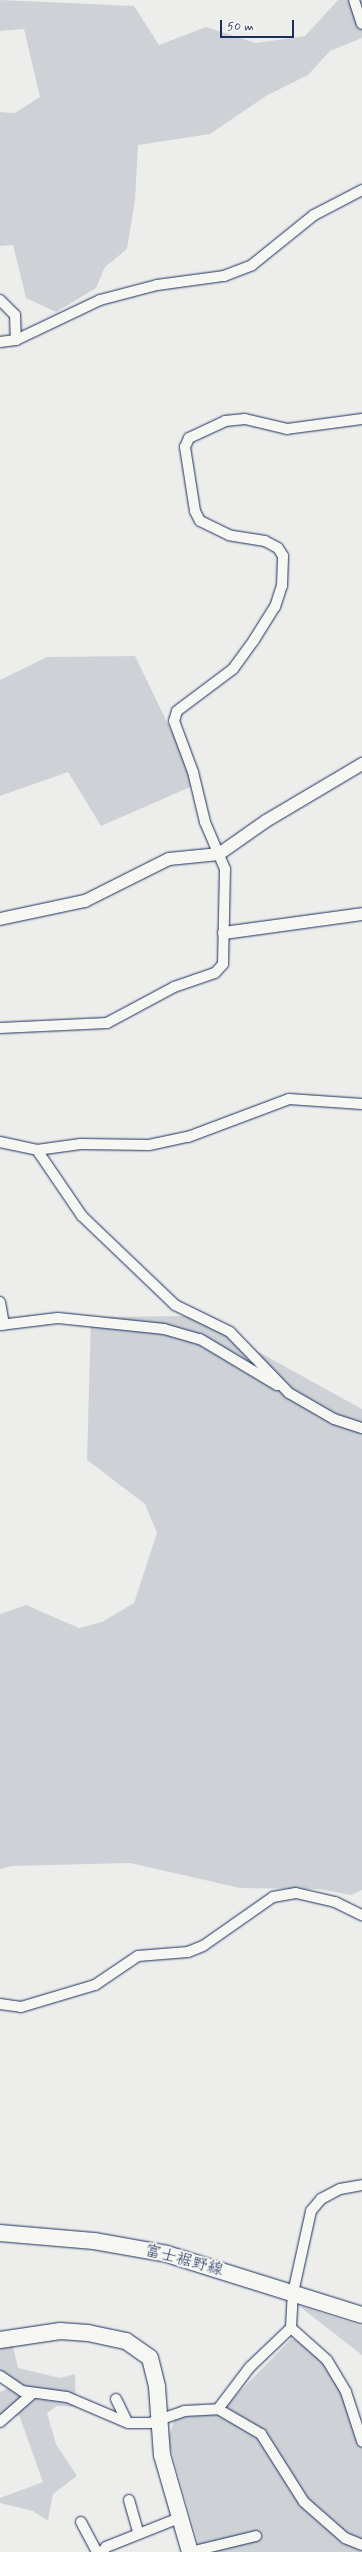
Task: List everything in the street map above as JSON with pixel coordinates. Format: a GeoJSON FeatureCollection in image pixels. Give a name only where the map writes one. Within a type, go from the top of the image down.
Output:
{"type":"FeatureCollection","features":[{"type":"Feature","properties":{"kind":"main road","name":"富士裾野線"},"geometry":{"type":"LineString","coordinates":[[0,2233],[94,2241],[167,2254],[362,2315]]}},
{"type":"Feature","properties":{"kind":"main road"},"geometry":{"type":"LineString","coordinates":[[0,2340],[60,2331],[126,2341],[140,2348],[155,2370],[162,2455],[190,2552]]}},
{"type":"Feature","properties":{"kind":"street"},"geometry":{"type":"LineString","coordinates":[[354,0],[362,24]]}},
{"type":"Feature","properties":{"kind":"street"},"geometry":{"type":"LineString","coordinates":[[0,342],[16,340],[100,300],[157,285],[224,276],[252,265],[314,215],[362,190]]}},
{"type":"Feature","properties":{"kind":"street"},"geometry":{"type":"LineString","coordinates":[[0,300],[15,315],[16,340]]}},
{"type":"Feature","properties":{"kind":"street"},"geometry":{"type":"LineString","coordinates":[[0,1028],[107,1023],[174,987],[215,973],[223,964],[225,869],[205,822],[193,772],[174,721],[177,711],[234,669],[250,646],[275,607],[282,586],[283,556],[278,548],[265,541],[229,535],[200,520],[195,510],[185,447],[189,438],[225,421],[246,419],[287,429],[362,419]]}},
{"type":"Feature","properties":{"kind":"street"},"geometry":{"type":"LineString","coordinates":[[0,919],[85,901],[169,859],[219,854],[266,821],[362,764]]}},
{"type":"Feature","properties":{"kind":"street"},"geometry":{"type":"LineString","coordinates":[[224,933],[362,914]]}},
{"type":"Feature","properties":{"kind":"street"},"geometry":{"type":"LineString","coordinates":[[0,1142],[37,1150],[81,1144],[149,1145],[188,1137],[289,1099],[362,1104]]}},
{"type":"Feature","properties":{"kind":"street"},"geometry":{"type":"LineString","coordinates":[[37,1150],[87,1221],[175,1305],[230,1332],[289,1393]]}},
{"type":"Feature","properties":{"kind":"street"},"geometry":{"type":"LineString","coordinates":[[0,1302],[2,1325],[58,1318],[164,1329],[200,1338],[334,1419],[362,1428]]}},
{"type":"Feature","properties":{"kind":"street"},"geometry":{"type":"LineString","coordinates":[[0,2004],[21,2007],[96,1985],[138,1956],[188,1952],[203,1946],[273,1897],[296,1893],[335,1902],[362,1915]]}},
{"type":"Feature","properties":{"kind":"street"},"geometry":{"type":"LineString","coordinates":[[218,2409],[250,2367],[291,2328],[293,2293],[311,2211],[320,2199],[340,2189],[362,2185]]}},
{"type":"Feature","properties":{"kind":"street"},"geometry":{"type":"LineString","coordinates":[[291,2328],[327,2360],[346,2392],[362,2441]]}},
{"type":"Feature","properties":{"kind":"street"},"geometry":{"type":"LineString","coordinates":[[0,2376],[22,2391],[67,2397],[128,2424],[150,2423],[184,2411],[218,2409],[261,2434],[304,2502],[345,2538],[362,2545]]}},
{"type":"Feature","properties":{"kind":"street"},"geometry":{"type":"LineString","coordinates":[[0,2422],[33,2393]]}},
{"type":"Feature","properties":{"kind":"street"},"geometry":{"type":"LineString","coordinates":[[116,2399],[128,2424]]}},
{"type":"Feature","properties":{"kind":"street"},"geometry":{"type":"LineString","coordinates":[[129,2500],[139,2534]]}},
{"type":"Feature","properties":{"kind":"street"},"geometry":{"type":"LineString","coordinates":[[102,2552],[139,2534],[180,2518]]}},
{"type":"Feature","properties":{"kind":"street"},"geometry":{"type":"LineString","coordinates":[[81,2522],[97,2552]]}},
{"type":"Feature","properties":{"kind":"street"},"geometry":{"type":"LineString","coordinates":[[190,2552],[256,2536]]}},
{"type":"Feature","properties":{"kind":"shaded area"},"geometry":{"type":"Polygon","coordinates":[[[0,0],[134,6],[159,45],[206,27],[256,43],[305,36],[338,0],[362,0],[362,38],[330,51],[308,75],[266,96],[210,134],[138,145],[135,200],[127,249],[105,267],[96,288],[56,312],[26,298],[13,245],[0,246],[0,112],[15,113],[40,97],[24,29],[0,31],[0,0]]]}},
{"type":"Feature","properties":{"kind":"shaded area"},"geometry":{"type":"Polygon","coordinates":[[[135,656],[197,784],[101,826],[68,772],[0,796],[0,680],[47,657],[135,656]]]}},
{"type":"Feature","properties":{"kind":"shaded area"},"geometry":{"type":"Polygon","coordinates":[[[193,1316],[362,1409],[362,1890],[351,1895],[319,1889],[240,1888],[130,1863],[12,1866],[0,1869],[0,1614],[26,1605],[79,1628],[102,1622],[134,1603],[157,1533],[145,1504],[87,1460],[91,1317],[193,1316]]]}},
{"type":"Feature","properties":{"kind":"shaded area"},"geometry":{"type":"Polygon","coordinates":[[[299,2306],[362,2326],[362,2355],[299,2306]]]}},
{"type":"Feature","properties":{"kind":"shaded area"},"geometry":{"type":"Polygon","coordinates":[[[291,2339],[303,2342],[330,2372],[362,2428],[362,2552],[201,2552],[168,2439],[175,2418],[218,2414],[291,2339]]]}},
{"type":"Feature","properties":{"kind":"shaded area"},"geometry":{"type":"Polygon","coordinates":[[[12,2343],[18,2368],[60,2378],[75,2374],[76,2407],[57,2406],[47,2413],[56,2444],[77,2476],[53,2494],[48,2521],[33,2511],[0,2503],[0,2498],[43,2482],[19,2415],[0,2422],[0,2392],[9,2388],[0,2380],[0,2346],[12,2343]]]}}]}
